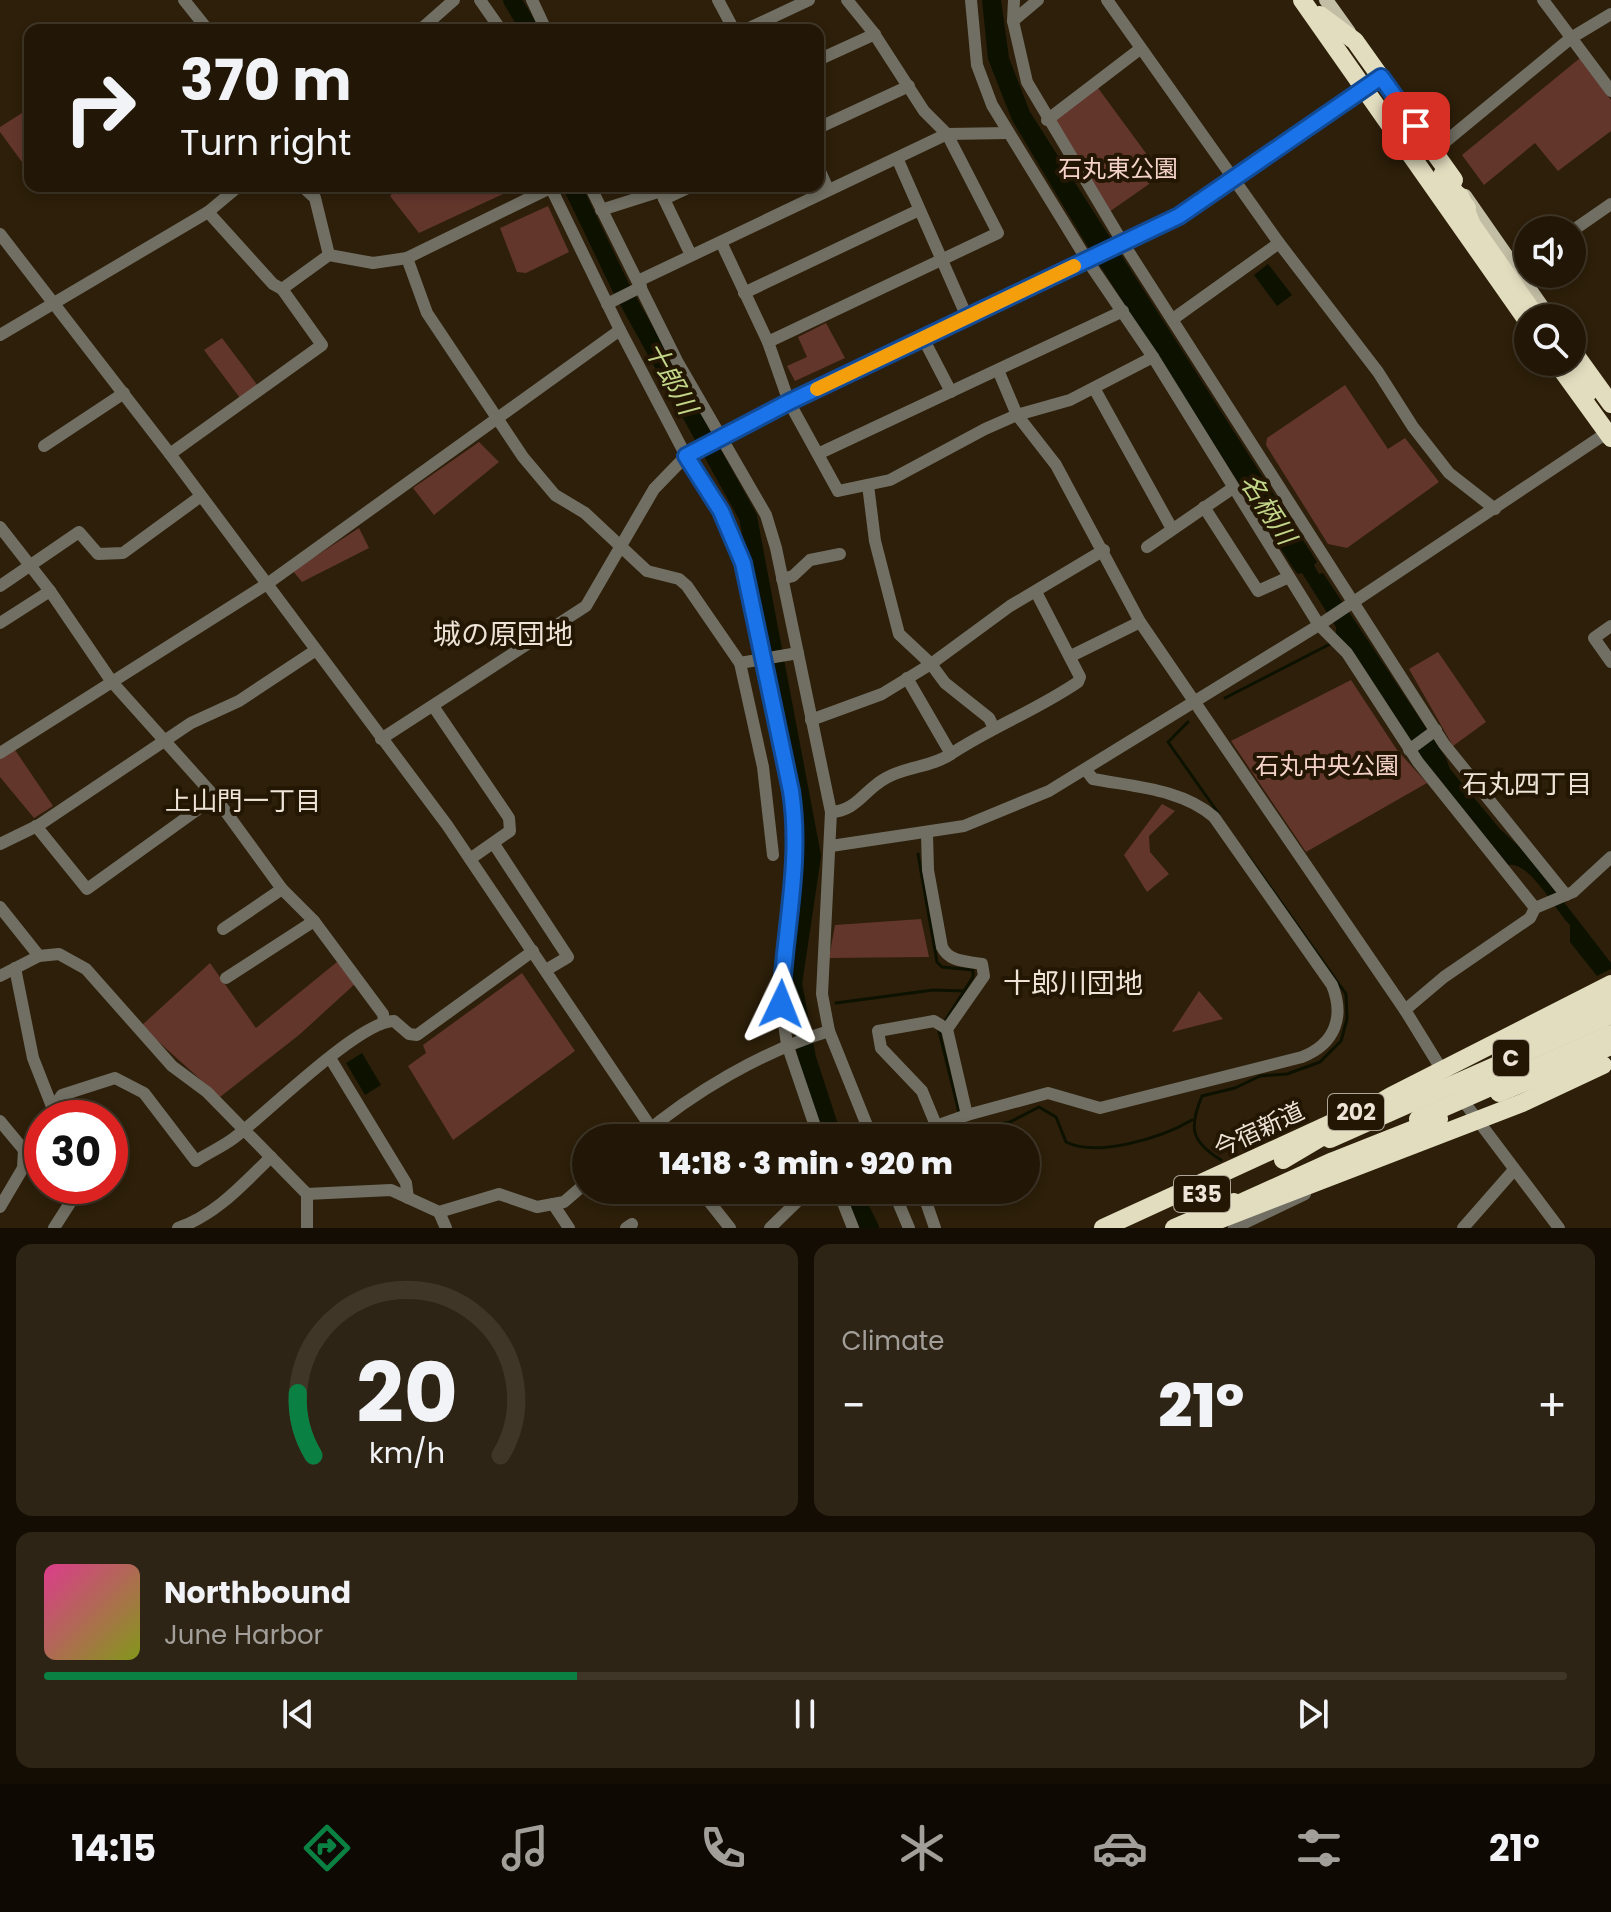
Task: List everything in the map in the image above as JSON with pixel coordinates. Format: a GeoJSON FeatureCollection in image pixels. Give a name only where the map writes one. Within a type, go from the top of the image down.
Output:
{"type":"FeatureCollection","features":[{"type":"Feature","properties":{"kind":"highway"},"geometry":{"type":"LineString","coordinates":[[1316,1],[1372,83],[1538,304]]}},
{"type":"Feature","properties":{"kind":"highway"},"geometry":{"type":"LineString","coordinates":[[1316,1],[1355,41],[1454,180],[1472,225],[1527,304]]}},
{"type":"Feature","properties":{"kind":"highway"},"geometry":{"type":"LineString","coordinates":[[1316,1],[1517,304]]}},
{"type":"Feature","properties":{"kind":"highway"},"geometry":{"type":"LineString","coordinates":[[1372,83],[1412,152],[1516,304]]}},
{"type":"Feature","properties":{"kind":"highway"},"geometry":{"type":"LineString","coordinates":[[1586,370],[1611,405]]}},
{"type":"Feature","properties":{"kind":"highway"},"geometry":{"type":"LineString","coordinates":[[1567,376],[1610,435]]}},
{"type":"Feature","properties":{"kind":"highway"},"geometry":{"type":"LineString","coordinates":[[1577,376],[1588,393],[1582,400]]}},
{"type":"Feature","properties":{"kind":"highway"},"geometry":{"type":"LineString","coordinates":[[1283,1160],[1391,1096],[1611,984]]}},
{"type":"Feature","properties":{"kind":"highway","name":"今宿新道"},"geometry":{"type":"LineString","coordinates":[[1103,1228],[1443,1072],[1611,1000]]}},
{"type":"Feature","properties":{"kind":"highway","name":"C"},"geometry":{"type":"LineString","coordinates":[[1415,1111],[1611,1015]]}},
{"type":"Feature","properties":{"kind":"highway"},"geometry":{"type":"LineString","coordinates":[[1415,1111],[1611,1034]]}},
{"type":"Feature","properties":{"kind":"highway","name":"202"},"geometry":{"type":"LineString","coordinates":[[1189,1228],[1333,1161],[1611,1046]]}},
{"type":"Feature","properties":{"kind":"highway"},"geometry":{"type":"LineString","coordinates":[[1198,1228],[1522,1103],[1611,1060]]}},
{"type":"Feature","properties":{"kind":"highway","name":"E35"},"geometry":{"type":"LineString","coordinates":[[1122,1228],[1283,1160],[1415,1111]]}},
{"type":"Feature","properties":{"kind":"highway","name":"E35"},"geometry":{"type":"LineString","coordinates":[[1174,1228],[1415,1111]]}},
{"type":"Feature","properties":{"kind":"highway"},"geometry":{"type":"LineString","coordinates":[[1208,1228],[1333,1161]]}},
{"type":"Feature","properties":{"kind":"main road"},"geometry":{"type":"LineString","coordinates":[[1372,83],[1434,151],[1514,256]]}},
{"type":"Feature","properties":{"kind":"main road"},"geometry":{"type":"LineString","coordinates":[[1566,376],[1610,435]]}},
{"type":"Feature","properties":{"kind":"street"},"geometry":{"type":"LineString","coordinates":[[184,0],[203,24]]}},
{"type":"Feature","properties":{"kind":"street"},"geometry":{"type":"LineString","coordinates":[[427,24],[454,0]]}},
{"type":"Feature","properties":{"kind":"street"},"geometry":{"type":"LineString","coordinates":[[480,0],[497,24]]}},
{"type":"Feature","properties":{"kind":"street"},"geometry":{"type":"LineString","coordinates":[[718,0],[731,24]]}},
{"type":"Feature","properties":{"kind":"street"},"geometry":{"type":"LineString","coordinates":[[758,24],[809,0]]}},
{"type":"Feature","properties":{"kind":"street"},"geometry":{"type":"LineString","coordinates":[[768,342],[998,233],[947,134],[924,111],[875,34],[847,0]]}},
{"type":"Feature","properties":{"kind":"street"},"geometry":{"type":"LineString","coordinates":[[971,0],[977,65],[992,105],[1087,260],[1153,357],[1319,625],[1337,642],[1409,750],[1535,908]]}},
{"type":"Feature","properties":{"kind":"street"},"geometry":{"type":"LineString","coordinates":[[1014,0],[1013,21],[1027,82],[1047,120],[1351,602],[1376,634],[1436,730],[1566,895]]}},
{"type":"Feature","properties":{"kind":"street"},"geometry":{"type":"LineString","coordinates":[[1013,21],[1038,0]]}},
{"type":"Feature","properties":{"kind":"street"},"geometry":{"type":"LineString","coordinates":[[1107,0],[1279,243],[1378,372],[1413,427],[1449,473],[1495,509]]}},
{"type":"Feature","properties":{"kind":"street"},"geometry":{"type":"LineString","coordinates":[[1543,0],[1611,91]]}},
{"type":"Feature","properties":{"kind":"street"},"geometry":{"type":"LineString","coordinates":[[537,1],[544,24]]}},
{"type":"Feature","properties":{"kind":"street"},"geometry":{"type":"LineString","coordinates":[[1434,151],[1571,38],[1611,14]]}},
{"type":"Feature","properties":{"kind":"street"},"geometry":{"type":"LineString","coordinates":[[824,57],[875,34]]}},
{"type":"Feature","properties":{"kind":"street"},"geometry":{"type":"LineString","coordinates":[[1047,120],[1140,49]]}},
{"type":"Feature","properties":{"kind":"street"},"geometry":{"type":"LineString","coordinates":[[381,739],[586,606],[654,489],[686,456],[789,402],[1179,216],[1372,83]]}},
{"type":"Feature","properties":{"kind":"street"},"geometry":{"type":"LineString","coordinates":[[824,125],[909,86]]}},
{"type":"Feature","properties":{"kind":"street"},"geometry":{"type":"LineString","coordinates":[[824,191],[947,134],[1009,133]]}},
{"type":"Feature","properties":{"kind":"street"},"geometry":{"type":"LineString","coordinates":[[897,158],[967,317]]}},
{"type":"Feature","properties":{"kind":"street"},"geometry":{"type":"LineString","coordinates":[[824,180],[828,189]]}},
{"type":"Feature","properties":{"kind":"street"},"geometry":{"type":"LineString","coordinates":[[0,335],[208,212],[232,192]]}},
{"type":"Feature","properties":{"kind":"street"},"geometry":{"type":"LineString","coordinates":[[308,192],[315,198],[329,255]]}},
{"type":"Feature","properties":{"kind":"street"},"geometry":{"type":"LineString","coordinates":[[282,289],[329,255],[373,263],[407,258],[540,192]]}},
{"type":"Feature","properties":{"kind":"street"},"geometry":{"type":"LineString","coordinates":[[552,192],[686,456],[721,511],[743,563],[796,823],[794,891],[781,989],[787,1044],[814,1124]]}},
{"type":"Feature","properties":{"kind":"street"},"geometry":{"type":"LineString","coordinates":[[593,192],[677,361],[766,515],[831,812],[821,958],[822,994],[829,1031],[866,1124]]}},
{"type":"Feature","properties":{"kind":"street"},"geometry":{"type":"LineString","coordinates":[[601,210],[658,192]]}},
{"type":"Feature","properties":{"kind":"street"},"geometry":{"type":"LineString","coordinates":[[661,192],[691,255]]}},
{"type":"Feature","properties":{"kind":"street"},"geometry":{"type":"LineString","coordinates":[[664,199],[679,192]]}},
{"type":"Feature","properties":{"kind":"street"},"geometry":{"type":"LineString","coordinates":[[607,304],[691,255],[822,192]]}},
{"type":"Feature","properties":{"kind":"street"},"geometry":{"type":"LineString","coordinates":[[1586,221],[1611,204]]}},
{"type":"Feature","properties":{"kind":"street"},"geometry":{"type":"LineString","coordinates":[[744,293],[919,210]]}},
{"type":"Feature","properties":{"kind":"street"},"geometry":{"type":"LineString","coordinates":[[170,454],[322,345],[282,289],[264,276],[208,212]]}},
{"type":"Feature","properties":{"kind":"street"},"geometry":{"type":"LineString","coordinates":[[0,234],[170,454],[470,859],[648,1124]]}},
{"type":"Feature","properties":{"kind":"street"},"geometry":{"type":"LineString","coordinates":[[721,242],[768,342],[789,402],[820,453],[838,491],[890,480],[1017,415],[1070,400],[1153,357]]}},
{"type":"Feature","properties":{"kind":"street"},"geometry":{"type":"LineString","coordinates":[[1173,319],[1279,243]]}},
{"type":"Feature","properties":{"kind":"street"},"geometry":{"type":"LineString","coordinates":[[407,258],[427,313],[499,420],[555,495],[585,513],[647,571],[679,579],[687,586],[740,663],[763,767],[773,855]]}},
{"type":"Feature","properties":{"kind":"street"},"geometry":{"type":"LineString","coordinates":[[820,453],[1123,311]]}},
{"type":"Feature","properties":{"kind":"street"},"geometry":{"type":"LineString","coordinates":[[0,753],[267,584],[620,330]]}},
{"type":"Feature","properties":{"kind":"street"},"geometry":{"type":"LineString","coordinates":[[923,338],[951,392]]}},
{"type":"Feature","properties":{"kind":"street"},"geometry":{"type":"LineString","coordinates":[[998,370],[1017,415],[1056,465],[1140,622],[1405,1010],[1466,1106],[1559,1228]]}},
{"type":"Feature","properties":{"kind":"street"},"geometry":{"type":"LineString","coordinates":[[1094,388],[1171,527]]}},
{"type":"Feature","properties":{"kind":"street"},"geometry":{"type":"LineString","coordinates":[[44,446],[124,393]]}},
{"type":"Feature","properties":{"kind":"street"},"geometry":{"type":"LineString","coordinates":[[831,846],[927,834],[1002,813],[1086,770],[1319,625],[1610,435]]}},
{"type":"Feature","properties":{"kind":"street"},"geometry":{"type":"LineString","coordinates":[[868,485],[875,541],[899,634],[931,664],[945,683],[989,718],[993,726]]}},
{"type":"Feature","properties":{"kind":"street"},"geometry":{"type":"LineString","coordinates":[[1147,547],[1171,527],[1233,488]]}},
{"type":"Feature","properties":{"kind":"street"},"geometry":{"type":"LineString","coordinates":[[0,586],[79,532],[98,554],[123,553],[201,496]]}},
{"type":"Feature","properties":{"kind":"street"},"geometry":{"type":"LineString","coordinates":[[1204,507],[1258,591],[1289,577]]}},
{"type":"Feature","properties":{"kind":"street"},"geometry":{"type":"LineString","coordinates":[[0,527],[50,591],[112,682],[215,797],[282,889],[314,921],[383,1014],[384,1021]]}},
{"type":"Feature","properties":{"kind":"street"},"geometry":{"type":"LineString","coordinates":[[811,720],[882,694],[931,664],[1010,606],[1104,550]]}},
{"type":"Feature","properties":{"kind":"street"},"geometry":{"type":"LineString","coordinates":[[782,579],[793,576],[810,560],[840,554]]}},
{"type":"Feature","properties":{"kind":"street"},"geometry":{"type":"LineString","coordinates":[[0,623],[50,591]]}},
{"type":"Feature","properties":{"kind":"street"},"geometry":{"type":"LineString","coordinates":[[831,812],[861,802],[878,783],[912,767],[935,764],[993,726],[1045,704],[1078,682],[1080,677],[1071,656],[1036,592]]}},
{"type":"Feature","properties":{"kind":"street"},"geometry":{"type":"LineString","coordinates":[[1071,656],[1140,622]]}},
{"type":"Feature","properties":{"kind":"street"},"geometry":{"type":"LineString","coordinates":[[1611,626],[1594,638],[1611,662]]}},
{"type":"Feature","properties":{"kind":"street"},"geometry":{"type":"LineString","coordinates":[[0,844],[36,826],[191,723],[239,701],[316,650]]}},
{"type":"Feature","properties":{"kind":"street"},"geometry":{"type":"LineString","coordinates":[[740,663],[798,653]]}},
{"type":"Feature","properties":{"kind":"street"},"geometry":{"type":"LineString","coordinates":[[907,678],[951,754]]}},
{"type":"Feature","properties":{"kind":"street"},"geometry":{"type":"LineString","coordinates":[[433,706],[509,818],[510,831],[470,859]]}},
{"type":"Feature","properties":{"kind":"street"},"geometry":{"type":"LineString","coordinates":[[1409,750],[1436,730]]}},
{"type":"Feature","properties":{"kind":"street"},"geometry":{"type":"LineString","coordinates":[[939,1124],[1048,1093],[1100,1108],[1302,1057],[1318,1051],[1333,1035],[1339,1015],[1332,985],[1214,817],[1200,805],[1180,796],[1093,779],[1086,770]]}},
{"type":"Feature","properties":{"kind":"street"},"geometry":{"type":"LineString","coordinates":[[36,826],[87,889],[215,797]]}},
{"type":"Feature","properties":{"kind":"street"},"geometry":{"type":"LineString","coordinates":[[927,834],[928,870],[942,947],[946,955],[954,960],[982,964],[984,976],[947,1029]]}},
{"type":"Feature","properties":{"kind":"street"},"geometry":{"type":"LineString","coordinates":[[494,844],[568,957],[546,970]]}},
{"type":"Feature","properties":{"kind":"street"},"geometry":{"type":"LineString","coordinates":[[1405,1010],[1444,977],[1530,918],[1535,908],[1566,895],[1611,857]]}},
{"type":"Feature","properties":{"kind":"street"},"geometry":{"type":"LineString","coordinates":[[223,929],[282,889]]}},
{"type":"Feature","properties":{"kind":"street"},"geometry":{"type":"LineString","coordinates":[[0,907],[39,956]]}},
{"type":"Feature","properties":{"kind":"street"},"geometry":{"type":"LineString","coordinates":[[226,978],[314,921]]}},
{"type":"Feature","properties":{"kind":"street"},"geometry":{"type":"LineString","coordinates":[[59,1100],[62,1095],[115,1078],[144,1093],[196,1161],[243,1130],[330,1058],[384,1021],[394,1021],[409,1034],[417,1035],[533,951]]}},
{"type":"Feature","properties":{"kind":"street"},"geometry":{"type":"LineString","coordinates":[[0,976],[39,956],[59,954],[86,969],[172,1066],[207,1092],[307,1194],[307,1228]]}},
{"type":"Feature","properties":{"kind":"street"},"geometry":{"type":"LineString","coordinates":[[15,968],[33,1058],[46,1100]]}},
{"type":"Feature","properties":{"kind":"street"},"geometry":{"type":"LineString","coordinates":[[936,1124],[922,1091],[881,1048],[878,1031],[934,1021],[947,1029],[967,1115]]}},
{"type":"Feature","properties":{"kind":"street"},"geometry":{"type":"LineString","coordinates":[[665,1124],[718,1082],[787,1044],[829,1031]]}},
{"type":"Feature","properties":{"kind":"street"},"geometry":{"type":"LineString","coordinates":[[330,1058],[406,1183],[408,1198]]}},
{"type":"Feature","properties":{"kind":"street"},"geometry":{"type":"LineString","coordinates":[[1234,1228],[1300,1198],[1344,1168],[1440,1119]]}},
{"type":"Feature","properties":{"kind":"street"},"geometry":{"type":"LineString","coordinates":[[0,1121],[24,1155],[23,1168],[0,1207]]}},
{"type":"Feature","properties":{"kind":"street"},"geometry":{"type":"LineString","coordinates":[[178,1228],[201,1220],[222,1204],[271,1157]]}},
{"type":"Feature","properties":{"kind":"street"},"geometry":{"type":"LineString","coordinates":[[1463,1228],[1513,1171]]}},
{"type":"Feature","properties":{"kind":"street"},"geometry":{"type":"LineString","coordinates":[[307,1194],[391,1190],[439,1212],[499,1194],[537,1207],[564,1202],[572,1195]]}},
{"type":"Feature","properties":{"kind":"street"},"geometry":{"type":"LineString","coordinates":[[54,1228],[69,1204]]}},
{"type":"Feature","properties":{"kind":"street"},"geometry":{"type":"LineString","coordinates":[[553,1204],[569,1228]]}},
{"type":"Feature","properties":{"kind":"street"},"geometry":{"type":"LineString","coordinates":[[711,1204],[730,1228]]}},
{"type":"Feature","properties":{"kind":"street"},"geometry":{"type":"LineString","coordinates":[[770,1228],[795,1204]]}},
{"type":"Feature","properties":{"kind":"street"},"geometry":{"type":"LineString","coordinates":[[844,1204],[853,1228]]}},
{"type":"Feature","properties":{"kind":"street"},"geometry":{"type":"LineString","coordinates":[[899,1204],[909,1228]]}},
{"type":"Feature","properties":{"kind":"street"},"geometry":{"type":"LineString","coordinates":[[927,1204],[935,1228]]}},
{"type":"Feature","properties":{"kind":"street"},"geometry":{"type":"LineString","coordinates":[[439,1212],[446,1228]]}},
{"type":"Feature","properties":{"kind":"green space"},"geometry":{"type":"Polygon","coordinates":[[[1580,58],[1611,100],[1611,131],[1558,171],[1535,143],[1484,185],[1462,155],[1580,58]]]}},
{"type":"Feature","properties":{"kind":"green space","name":"石丸東公園"},"geometry":{"type":"Polygon","coordinates":[[[1098,88],[1162,175],[1109,212],[1053,121],[1098,88]]]}},
{"type":"Feature","properties":{"kind":"green space"},"geometry":{"type":"Polygon","coordinates":[[[24,112],[24,165],[0,132],[0,127],[24,112]]]}},
{"type":"Feature","properties":{"kind":"green space"},"geometry":{"type":"Polygon","coordinates":[[[394,192],[507,192],[419,233],[390,196],[394,192]]]}},
{"type":"Feature","properties":{"kind":"green space"},"geometry":{"type":"Polygon","coordinates":[[[548,206],[569,252],[526,273],[517,272],[500,228],[548,206]]]}},
{"type":"Feature","properties":{"kind":"green space"},"geometry":{"type":"Polygon","coordinates":[[[826,323],[845,358],[795,381],[787,366],[807,357],[798,337],[826,323]]]}},
{"type":"Feature","properties":{"kind":"green space"},"geometry":{"type":"Polygon","coordinates":[[[222,338],[258,386],[240,398],[204,350],[222,338]]]}},
{"type":"Feature","properties":{"kind":"green space"},"geometry":{"type":"Polygon","coordinates":[[[1345,385],[1388,449],[1405,438],[1439,482],[1347,548],[1328,544],[1266,445],[1267,438],[1345,385]]]}},
{"type":"Feature","properties":{"kind":"green space"},"geometry":{"type":"Polygon","coordinates":[[[479,442],[499,462],[434,515],[413,488],[479,442]]]}},
{"type":"Feature","properties":{"kind":"green space"},"geometry":{"type":"Polygon","coordinates":[[[359,528],[369,548],[302,582],[293,571],[359,528]]]}},
{"type":"Feature","properties":{"kind":"green space","name":"石丸中央公園"},"geometry":{"type":"Polygon","coordinates":[[[1438,652],[1486,722],[1453,746],[1409,669],[1438,652]]]}},
{"type":"Feature","properties":{"kind":"green space","name":"石丸中央公園"},"geometry":{"type":"Polygon","coordinates":[[[1351,680],[1397,750],[1427,783],[1306,852],[1231,741],[1351,680]]]}},
{"type":"Feature","properties":{"kind":"green space"},"geometry":{"type":"Polygon","coordinates":[[[15,750],[53,806],[34,818],[0,777],[0,759],[15,750]]]}},
{"type":"Feature","properties":{"kind":"green space"},"geometry":{"type":"Polygon","coordinates":[[[1162,804],[1175,811],[1149,836],[1150,852],[1169,874],[1147,892],[1124,855],[1162,804]]]}},
{"type":"Feature","properties":{"kind":"green space"},"geometry":{"type":"Polygon","coordinates":[[[921,919],[929,957],[829,958],[835,925],[921,919]]]}},
{"type":"Feature","properties":{"kind":"green space"},"geometry":{"type":"Polygon","coordinates":[[[337,962],[356,983],[299,1035],[220,1097],[141,1026],[210,963],[256,1028],[337,962]]]}},
{"type":"Feature","properties":{"kind":"green space"},"geometry":{"type":"Polygon","coordinates":[[[522,973],[575,1051],[453,1140],[408,1066],[426,1053],[423,1045],[522,973]]]}},
{"type":"Feature","properties":{"kind":"green space"},"geometry":{"type":"Polygon","coordinates":[[[1199,991],[1223,1019],[1172,1032],[1199,991]]]}},
{"type":"Feature","properties":{"kind":"water","name":"名柄川"},"geometry":{"type":"Polygon","coordinates":[[[982,0],[1001,0],[1009,58],[1030,112],[1317,562],[1314,565],[1319,574],[1323,573],[1446,758],[1450,769],[1500,829],[1526,853],[1611,963],[1611,969],[1597,976],[1570,942],[1570,925],[1542,888],[1525,871],[1508,865],[1410,743],[1351,649],[1336,635],[1336,627],[1302,573],[1298,574],[1293,568],[1088,247],[1012,120],[988,59],[982,0]]]}},
{"type":"Feature","properties":{"kind":"water"},"geometry":{"type":"Polygon","coordinates":[[[1268,264],[1292,295],[1277,306],[1254,275],[1268,264]]]}},
{"type":"Feature","properties":{"kind":"water"},"geometry":{"type":"Polygon","coordinates":[[[362,1053],[381,1085],[365,1095],[346,1063],[362,1053]]]}},
{"type":"Feature","properties":{"kind":"waterway","name":"十郎川"},"geometry":{"type":"LineString","coordinates":[[512,0],[526,24]]}},
{"type":"Feature","properties":{"kind":"waterway","name":"十郎川"},"geometry":{"type":"LineString","coordinates":[[575,192],[621,288],[748,517],[812,856],[793,984],[807,1058],[828,1124]]}},
{"type":"Feature","properties":{"kind":"waterway"},"geometry":{"type":"LineString","coordinates":[[1225,698],[1332,643]]}},
{"type":"Feature","properties":{"kind":"waterway"},"geometry":{"type":"LineString","coordinates":[[1188,722],[1168,742],[1219,814]]}},
{"type":"Feature","properties":{"kind":"waterway"},"geometry":{"type":"LineString","coordinates":[[1221,1160],[1203,1146],[1195,1132],[1195,1116],[1202,1096],[1235,1088],[1260,1076],[1287,1074],[1320,1062],[1341,1041],[1347,1019],[1346,994],[1246,853]]}},
{"type":"Feature","properties":{"kind":"waterway"},"geometry":{"type":"LineString","coordinates":[[918,854],[937,962],[942,967],[973,970],[973,977],[945,1021]]}},
{"type":"Feature","properties":{"kind":"waterway"},"geometry":{"type":"LineString","coordinates":[[836,1003],[933,990],[964,991]]}},
{"type":"Feature","properties":{"kind":"waterway"},"geometry":{"type":"LineString","coordinates":[[939,1031],[959,1112]]}},
{"type":"Feature","properties":{"kind":"waterway"},"geometry":{"type":"LineString","coordinates":[[1000,1124],[1039,1107],[1056,1117],[1066,1142],[1095,1148],[1148,1139],[1192,1120]]}},
{"type":"Feature","properties":{"kind":"waterway","name":"十郎川"},"geometry":{"type":"LineString","coordinates":[[858,1204],[870,1228]]}},
{"type":"Feature","properties":{"kind":"slow traffic"},"geometry":{"type":"LineString","coordinates":[[817,389],[1074,266]]}},
{"type":"Feature","properties":{"kind":"district","name":"城の原団地"},"geometry":{"type":"Point","coordinates":[503,634]}},
{"type":"Feature","properties":{"kind":"district","name":"石丸四丁目"},"geometry":{"type":"Point","coordinates":[1527,784]}},
{"type":"Feature","properties":{"kind":"district","name":"上山門一丁目"},"geometry":{"type":"Point","coordinates":[243,801]}},
{"type":"Feature","properties":{"kind":"district","name":"十郎川団地"},"geometry":{"type":"Point","coordinates":[1073,983]}},
{"type":"Feature","properties":{"kind":"route"},"geometry":{"type":"LineString","coordinates":[[781,1004],[783,960],[794,891],[796,823],[791,791],[743,563],[721,511],[686,456],[789,402],[1179,216],[1381,77],[1416,126]]}}]}
